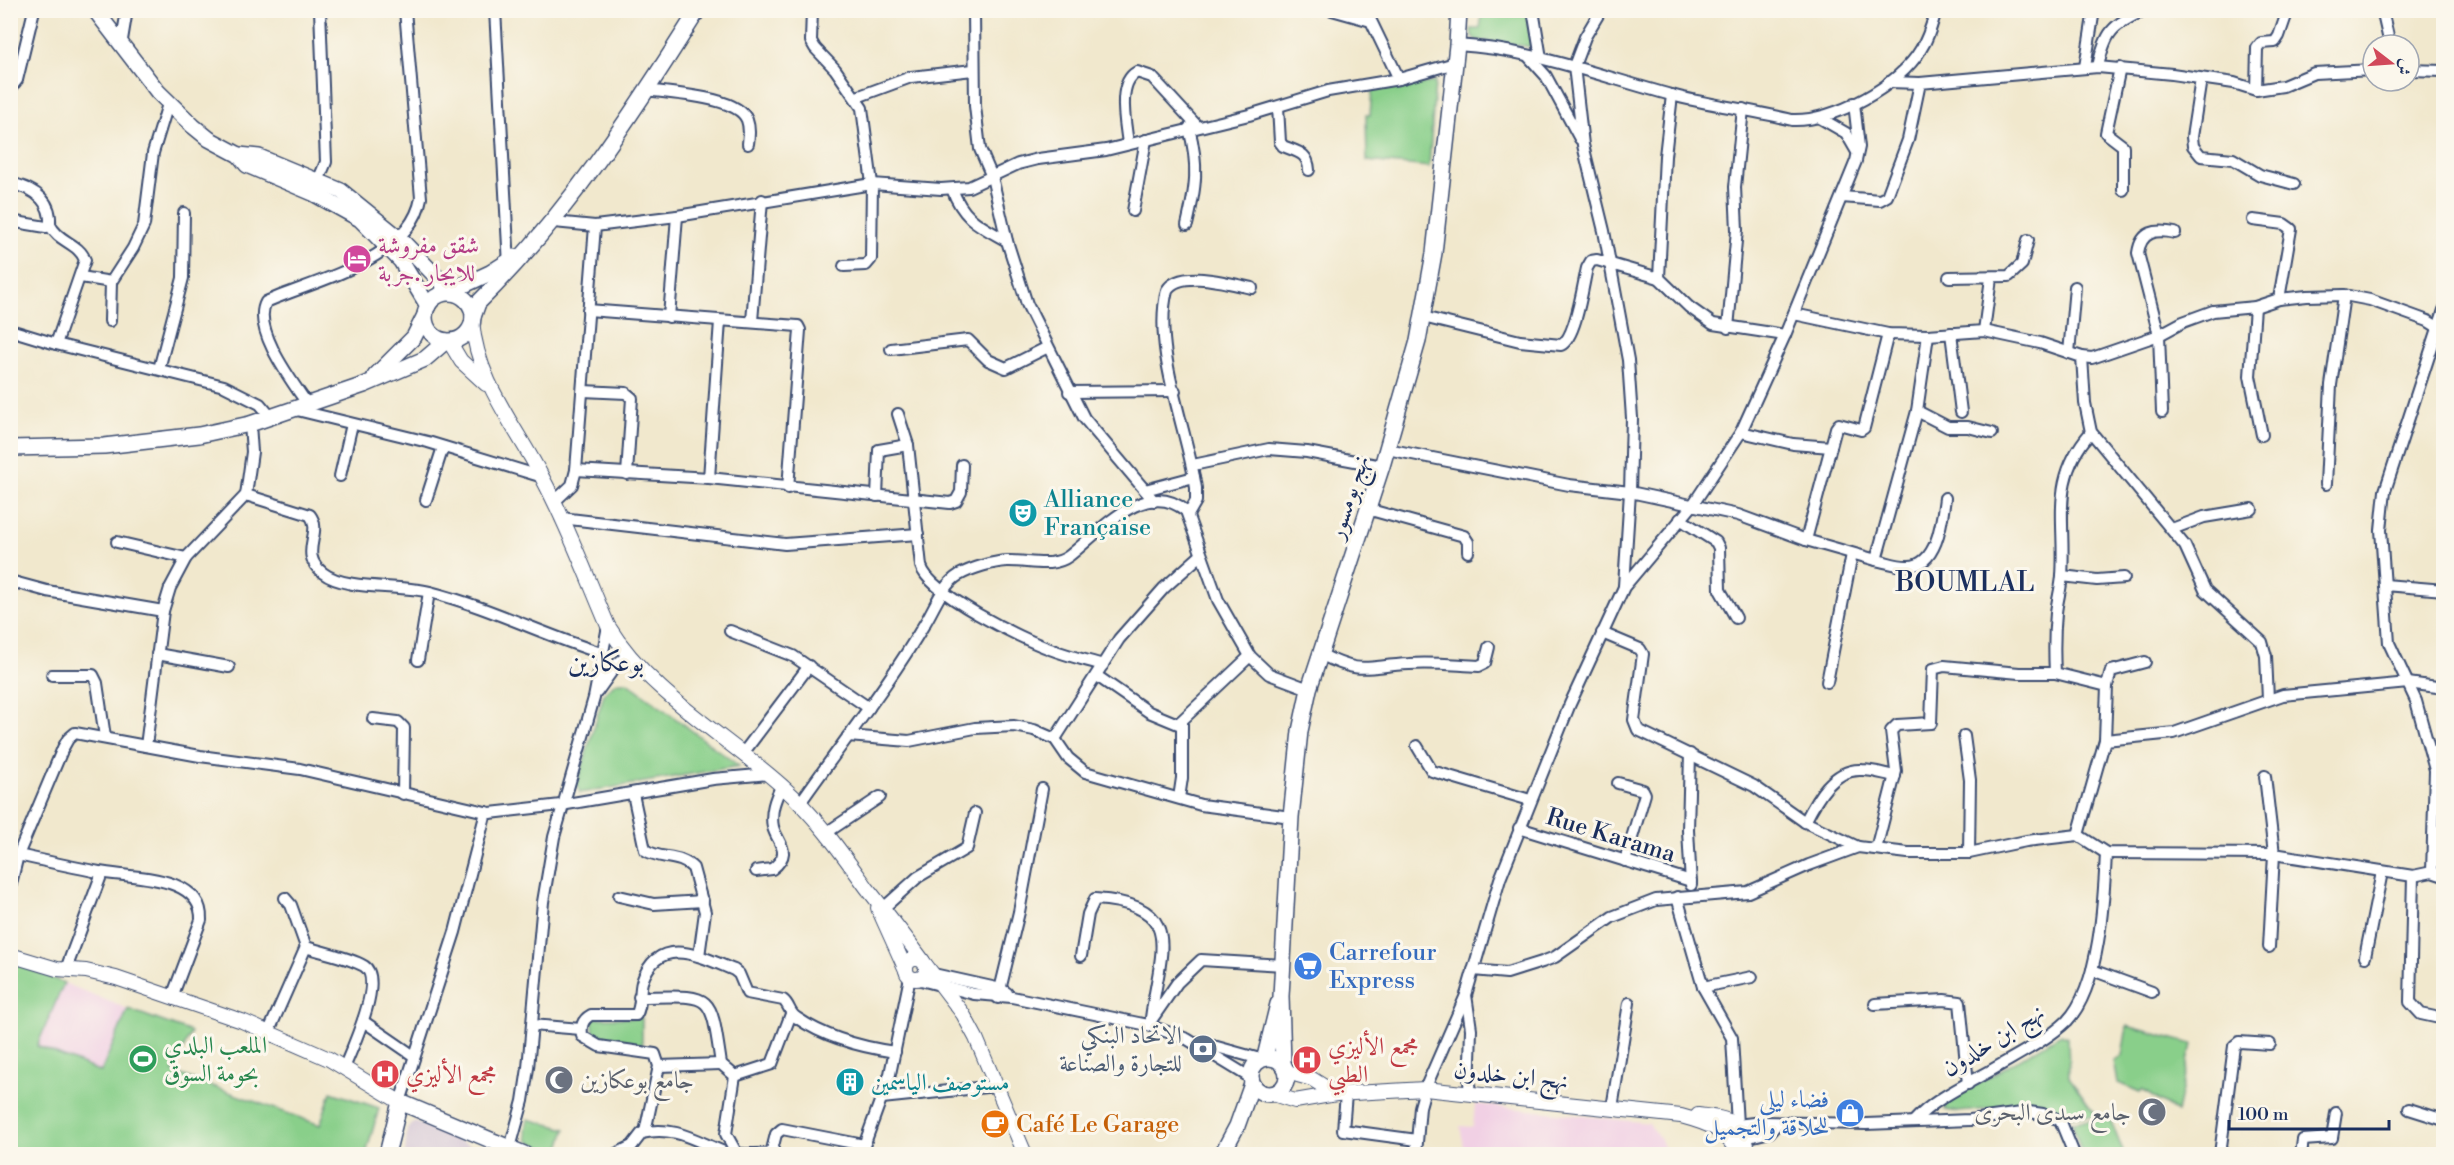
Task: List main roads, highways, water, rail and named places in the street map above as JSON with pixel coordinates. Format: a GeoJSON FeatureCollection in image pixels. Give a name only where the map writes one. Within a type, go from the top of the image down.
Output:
{"type":"FeatureCollection","features":[{"type":"Feature","properties":{"kind":"main road"},"geometry":{"type":"LineString","coordinates":[[95,10],[168,104],[209,139],[239,155],[259,157],[316,187],[356,201],[394,242],[454,294],[468,303],[472,319]]}},
{"type":"Feature","properties":{"kind":"main road"},"geometry":{"type":"LineString","coordinates":[[10,448],[104,446],[199,435],[250,424],[364,386],[425,359],[447,341],[464,335],[478,303],[510,266],[554,222],[608,150],[698,10]]}},
{"type":"Feature","properties":{"kind":"main road","name":"نهج بومسور"},"geometry":{"type":"LineString","coordinates":[[1237,1126],[1271,1094],[1284,1086],[1281,996],[1291,817],[1300,731],[1309,689],[1382,466],[1423,317],[1434,253],[1459,10]]}},
{"type":"Feature","properties":{"kind":"main road"},"geometry":{"type":"LineString","coordinates":[[394,242],[426,310],[428,329],[433,335],[447,341]]}},
{"type":"Feature","properties":{"kind":"main road"},"geometry":{"type":"LineString","coordinates":[[364,386],[407,345],[434,298],[454,294],[462,286],[510,266]]}},
{"type":"Feature","properties":{"kind":"main road","name":"نهج بومسور"},"geometry":{"type":"LineString","coordinates":[[1221,1155],[1237,1126],[1255,1064],[1263,1058],[1281,996]]}},
{"type":"Feature","properties":{"kind":"main road"},"geometry":{"type":"LineString","coordinates":[[1263,1058],[1272,1057],[1285,1068]]}},
{"type":"Feature","properties":{"kind":"main road"},"geometry":{"type":"LineString","coordinates":[[1251,1081],[1262,1094],[1271,1094]]}},
{"type":"Feature","properties":{"kind":"main road"},"geometry":{"type":"LineString","coordinates":[[387,1155],[400,1101],[517,1151]]}},
{"type":"Feature","properties":{"kind":"place","name":"شقق مفروشة للايجار .جربة"},"geometry":{"type":"Point","coordinates":[357,259]}},
{"type":"Feature","properties":{"kind":"place","name":"Alliance Française"},"geometry":{"type":"Point","coordinates":[1023,513]}},
{"type":"Feature","properties":{"kind":"place","name":"Carrefour Express"},"geometry":{"type":"Point","coordinates":[1308,966]}},
{"type":"Feature","properties":{"kind":"place","name":"الاتحاد البنكي للتجارة والصناعة"},"geometry":{"type":"Point","coordinates":[1203,1049]}},
{"type":"Feature","properties":{"kind":"place","name":"الملعب البلدي بحومة السوق"},"geometry":{"type":"Point","coordinates":[143,1059]}},
{"type":"Feature","properties":{"kind":"place","name":"مجمع الأليزي الطبي"},"geometry":{"type":"Point","coordinates":[1307,1060]}},
{"type":"Feature","properties":{"kind":"place","name":"مجمع الأليزي"},"geometry":{"type":"Point","coordinates":[385,1074]}},
{"type":"Feature","properties":{"kind":"place","name":"جامع بوعكازين"},"geometry":{"type":"Point","coordinates":[559,1080]}},
{"type":"Feature","properties":{"kind":"place","name":"مستوصف الياسمين"},"geometry":{"type":"Point","coordinates":[850,1082]}},
{"type":"Feature","properties":{"kind":"place","name":"جامع سىدى البحرى"},"geometry":{"type":"Point","coordinates":[2152,1112]}},
{"type":"Feature","properties":{"kind":"place","name":"فضاء ليلى للحلاقة والتجميل"},"geometry":{"type":"Point","coordinates":[1850,1113]}},
{"type":"Feature","properties":{"kind":"place","name":"Café Le Garage"},"geometry":{"type":"Point","coordinates":[995,1124]}},
{"type":"Feature","properties":{"kind":"district","name":"BOUMLAL"},"geometry":{"type":"Point","coordinates":[1965,582]}},
{"type":"Feature","properties":{"kind":"district","name":"بوعكازين"},"geometry":{"type":"Point","coordinates":[606,662]}}]}
